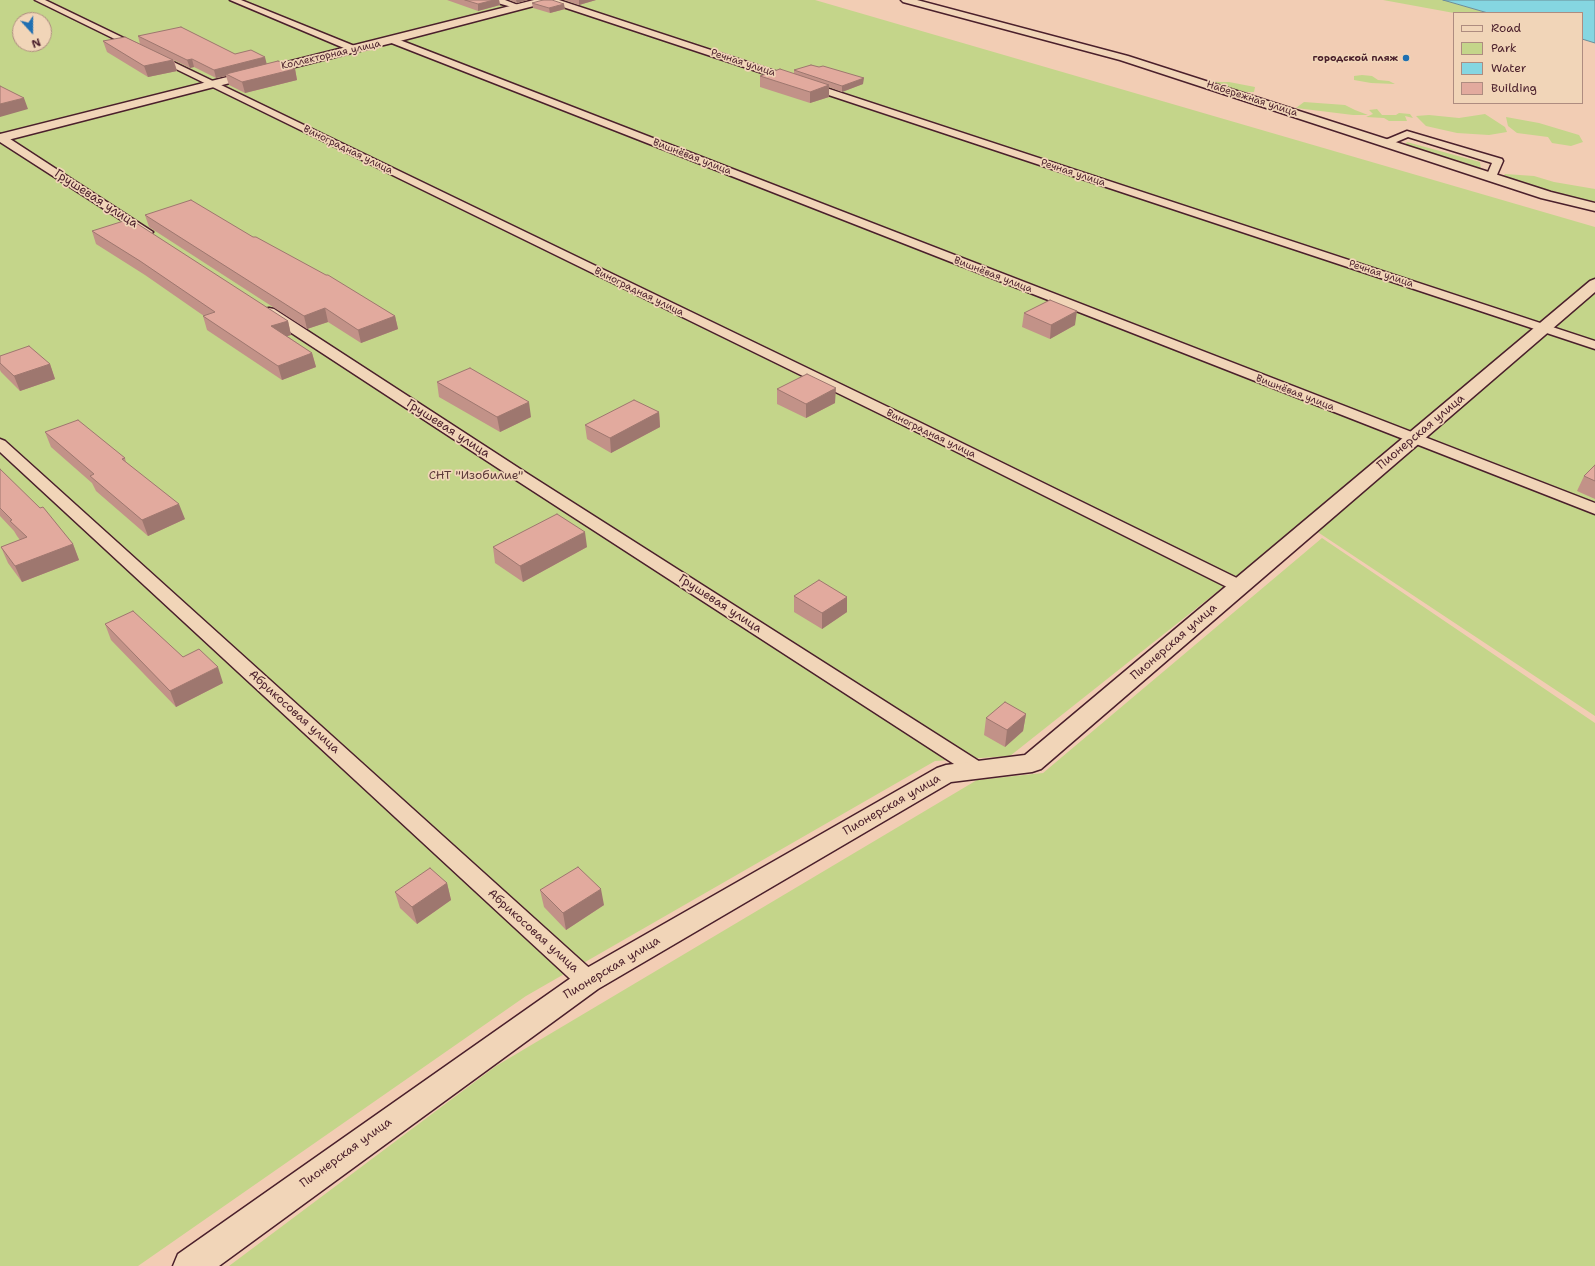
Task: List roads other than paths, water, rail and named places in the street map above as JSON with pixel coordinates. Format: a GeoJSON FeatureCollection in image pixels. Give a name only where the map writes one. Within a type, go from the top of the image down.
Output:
{"type":"FeatureCollection","features":[{"type":"Feature","properties":{"kind":"street","name":"Коллекторная улица"},"geometry":{"type":"LineString","coordinates":[[0,137],[392,40],[546,0]]}},
{"type":"Feature","properties":{"kind":"street","name":"Набережная улица"},"geometry":{"type":"LineString","coordinates":[[906,0],[1124,58],[1546,195],[1595,207]]}},
{"type":"Feature","properties":{"kind":"street","name":"Пионерская улица"},"geometry":{"type":"LineString","coordinates":[[190,1266],[588,981],[946,774],[1032,763],[1412,438],[1595,284]]}},
{"type":"Feature","properties":{"kind":"lane","name":"Виноградная улица"},"geometry":{"type":"LineString","coordinates":[[39,0],[904,421],[1239,586]]}},
{"type":"Feature","properties":{"kind":"lane"},"geometry":{"type":"LineString","coordinates":[[234,0],[354,49]]}},
{"type":"Feature","properties":{"kind":"lane"},"geometry":{"type":"LineString","coordinates":[[497,0],[518,7]]}},
{"type":"Feature","properties":{"kind":"lane","name":"Речная улица"},"geometry":{"type":"LineString","coordinates":[[551,0],[1595,345]]}},
{"type":"Feature","properties":{"kind":"lane","name":"Вишнёвая улица"},"geometry":{"type":"LineString","coordinates":[[392,40],[1595,509]]}},
{"type":"Feature","properties":{"kind":"lane"},"geometry":{"type":"LineString","coordinates":[[1387,143],[1408,134],[1498,161],[1491,177]]}},
{"type":"Feature","properties":{"kind":"lane","name":"Грушевая улица"},"geometry":{"type":"LineString","coordinates":[[0,137],[162,242]]}},
{"type":"Feature","properties":{"kind":"lane","name":"Грушевая улица"},"geometry":{"type":"LineString","coordinates":[[255,303],[978,770]]}},
{"type":"Feature","properties":{"kind":"lane","name":"Абрикосовая улица"},"geometry":{"type":"LineString","coordinates":[[0,444],[588,981]]}},
{"type":"Feature","properties":{"kind":"water"},"geometry":{"type":"Polygon","coordinates":[[[1443,0],[1595,0],[1595,43],[1583,39],[1583,12],[1485,12],[1443,0]]]}},
{"type":"Feature","properties":{"kind":"place","name":"городской пляж"},"geometry":{"type":"Point","coordinates":[1406,58]}},
{"type":"Feature","properties":{"kind":"park label","name":"СНТ \"Изобилие\""},"geometry":{"type":"Point","coordinates":[476,476]}}]}
